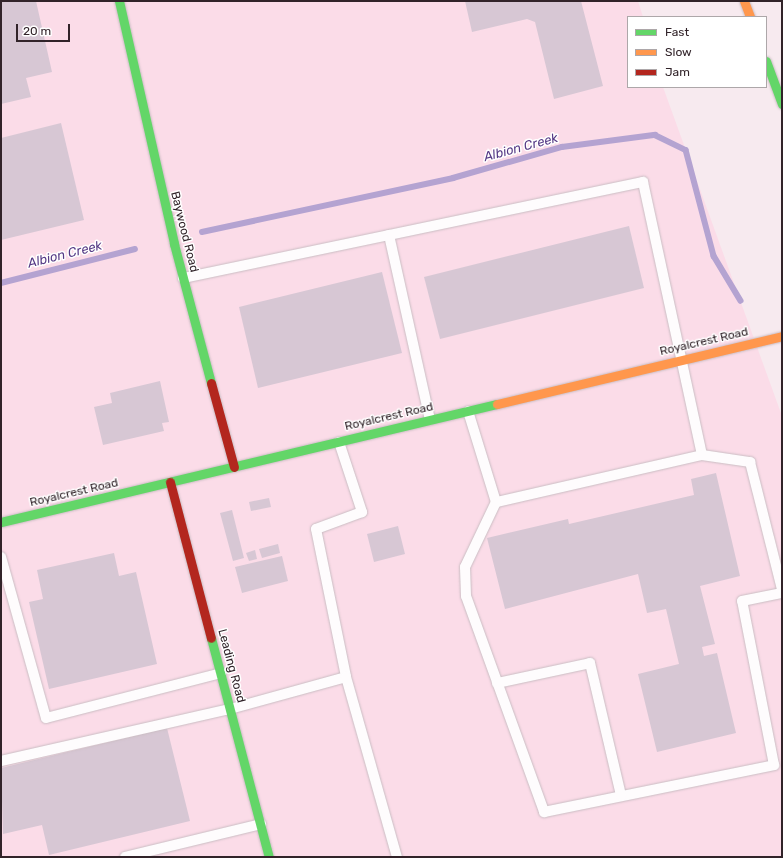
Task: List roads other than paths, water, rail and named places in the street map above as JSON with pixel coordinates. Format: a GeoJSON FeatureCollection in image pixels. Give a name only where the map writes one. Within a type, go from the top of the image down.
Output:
{"type":"FeatureCollection","features":[{"type":"Feature","properties":{"kind":"street","name":"Baywood Road"},"geometry":{"type":"LineString","coordinates":[[119,1],[183,278],[234,467]]}},
{"type":"Feature","properties":{"kind":"street"},"geometry":{"type":"LineString","coordinates":[[744,1],[750,16]]}},
{"type":"Feature","properties":{"kind":"street"},"geometry":{"type":"LineString","coordinates":[[767,64],[782,104]]}},
{"type":"Feature","properties":{"kind":"street","name":"Royalcrest Road"},"geometry":{"type":"LineString","coordinates":[[1,522],[782,336]]}},
{"type":"Feature","properties":{"kind":"street","name":"Leading Road"},"geometry":{"type":"LineString","coordinates":[[170,482],[269,857]]}},
{"type":"Feature","properties":{"kind":"lane"},"geometry":{"type":"LineString","coordinates":[[183,278],[643,182],[679,360],[702,455]]}},
{"type":"Feature","properties":{"kind":"lane"},"geometry":{"type":"LineString","coordinates":[[389,235],[430,420]]}},
{"type":"Feature","properties":{"kind":"lane"},"geometry":{"type":"LineString","coordinates":[[468,411],[496,502],[465,567],[466,596],[544,812],[621,795],[774,765],[742,601],[782,592]]}},
{"type":"Feature","properties":{"kind":"lane"},"geometry":{"type":"LineString","coordinates":[[339,442],[362,512],[316,529],[346,677],[397,857]]}},
{"type":"Feature","properties":{"kind":"lane"},"geometry":{"type":"LineString","coordinates":[[496,502],[702,455],[750,462],[782,589]]}},
{"type":"Feature","properties":{"kind":"lane"},"geometry":{"type":"LineString","coordinates":[[1,557],[46,718],[221,673]]}},
{"type":"Feature","properties":{"kind":"lane"},"geometry":{"type":"LineString","coordinates":[[497,683],[590,664],[621,795]]}},
{"type":"Feature","properties":{"kind":"lane"},"geometry":{"type":"LineString","coordinates":[[1,761],[230,709],[346,677]]}},
{"type":"Feature","properties":{"kind":"lane"},"geometry":{"type":"LineString","coordinates":[[125,857],[261,824]]}},
{"type":"Feature","properties":{"kind":"waterway","name":"Albion Creek"},"geometry":{"type":"LineString","coordinates":[[202,232],[453,178],[562,147],[655,135],[686,150],[714,256],[741,301]]}},
{"type":"Feature","properties":{"kind":"waterway","name":"Albion Creek"},"geometry":{"type":"LineString","coordinates":[[1,283],[135,249]]}}]}
